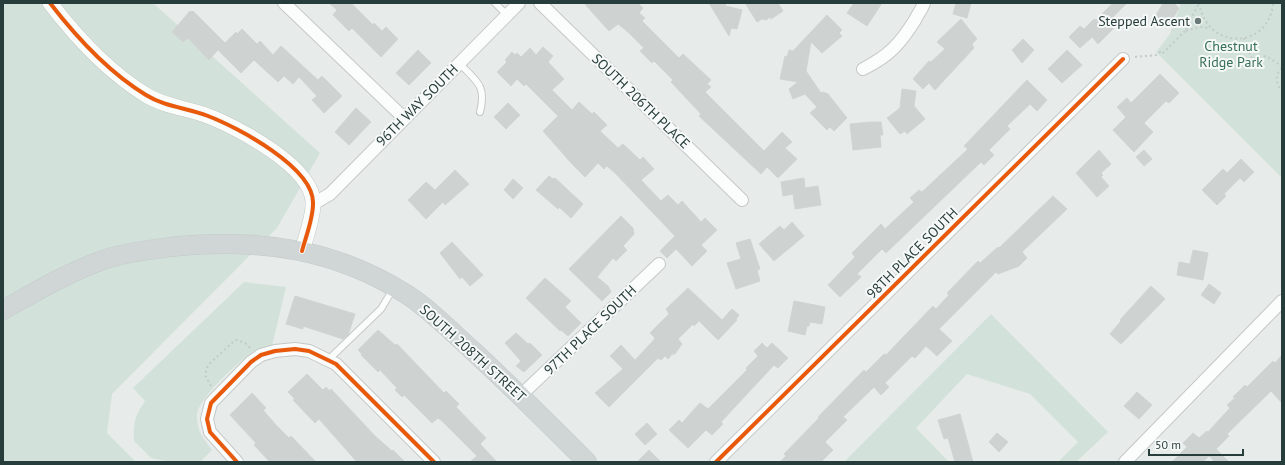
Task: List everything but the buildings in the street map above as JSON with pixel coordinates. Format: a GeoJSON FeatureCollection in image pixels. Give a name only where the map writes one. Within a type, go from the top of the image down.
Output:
{"type":"FeatureCollection","features":[{"type":"Feature","properties":{"kind":"main road","name":"SOUTH 208TH STREET"},"geometry":{"type":"LineString","coordinates":[[3,310],[82,269],[109,258],[136,251],[221,244],[255,245],[302,251],[344,263],[395,287],[413,299],[455,334],[587,462]]}},
{"type":"Feature","properties":{"kind":"street"},"geometry":{"type":"LineString","coordinates":[[50,3],[81,40],[116,74],[147,96],[176,108],[207,116],[235,128],[262,143],[282,159],[304,180],[310,190],[313,204],[302,251]]}},
{"type":"Feature","properties":{"kind":"street"},"geometry":{"type":"LineString","coordinates":[[284,3],[404,118]]}},
{"type":"Feature","properties":{"kind":"street","name":"96TH WAY SOUTH"},"geometry":{"type":"LineString","coordinates":[[313,204],[330,194],[518,3]]}},
{"type":"Feature","properties":{"kind":"street","name":"SOUTH 206TH PLACE"},"geometry":{"type":"LineString","coordinates":[[540,3],[742,200]]}},
{"type":"Feature","properties":{"kind":"street"},"geometry":{"type":"LineString","coordinates":[[863,69],[888,55],[896,47],[906,35],[924,3]]}},
{"type":"Feature","properties":{"kind":"street","name":"98TH PLACE SOUTH"},"geometry":{"type":"LineString","coordinates":[[716,462],[1123,59]]}},
{"type":"Feature","properties":{"kind":"street","name":"97TH PLACE SOUTH"},"geometry":{"type":"LineString","coordinates":[[520,396],[659,264]]}},
{"type":"Feature","properties":{"kind":"street"},"geometry":{"type":"LineString","coordinates":[[1126,462],[1282,301]]}},
{"type":"Feature","properties":{"kind":"street"},"geometry":{"type":"LineString","coordinates":[[237,462],[210,432],[207,419],[211,403],[218,394],[257,358],[276,351],[295,349],[309,351],[336,364],[434,462]]}},
{"type":"Feature","properties":{"kind":"lane"},"geometry":{"type":"LineString","coordinates":[[495,3],[507,15]]}},
{"type":"Feature","properties":{"kind":"lane"},"geometry":{"type":"LineString","coordinates":[[459,63],[480,85],[483,99],[480,112]]}},
{"type":"Feature","properties":{"kind":"lane"},"geometry":{"type":"LineString","coordinates":[[328,360],[381,309],[395,287]]}},
{"type":"Feature","properties":{"kind":"path"},"geometry":{"type":"LineString","coordinates":[[1199,3],[1201,13],[1210,28]]}},
{"type":"Feature","properties":{"kind":"path"},"geometry":{"type":"LineString","coordinates":[[1123,59],[1157,55],[1160,52],[1162,54],[1185,31],[1199,3]]}},
{"type":"Feature","properties":{"kind":"path"},"geometry":{"type":"LineString","coordinates":[[1185,31],[1199,27],[1210,28],[1227,38],[1244,38],[1257,31],[1264,25],[1271,12],[1273,3]]}},
{"type":"Feature","properties":{"kind":"path"},"geometry":{"type":"LineString","coordinates":[[1244,38],[1251,59],[1266,56],[1282,67],[1277,74],[1276,79],[1282,90]]}},
{"type":"Feature","properties":{"kind":"path"},"geometry":{"type":"LineString","coordinates":[[218,394],[206,379],[205,372],[208,366],[234,341],[240,340],[248,345],[257,358]]}},
{"type":"Feature","properties":{"kind":"green space"},"geometry":{"type":"Polygon","coordinates":[[[3,3],[153,3],[320,153],[277,228],[112,394],[107,433],[136,462],[3,462],[3,3]]]}},
{"type":"Feature","properties":{"kind":"green space","name":"Chestnut Ridge Park"},"geometry":{"type":"Polygon","coordinates":[[[1181,3],[1282,3],[1282,178],[1156,52],[1170,34],[1181,3]]]}},
{"type":"Feature","properties":{"kind":"green space"},"geometry":{"type":"Polygon","coordinates":[[[244,282],[286,287],[272,346],[254,352],[243,359],[227,373],[204,399],[199,407],[197,419],[199,429],[203,438],[212,450],[200,462],[170,462],[151,458],[134,441],[135,420],[145,401],[133,388],[244,282]]]}},
{"type":"Feature","properties":{"kind":"green space"},"geometry":{"type":"Polygon","coordinates":[[[991,314],[1108,432],[1076,462],[1058,462],[1078,442],[1030,394],[967,374],[916,428],[949,462],[844,462],[991,314]]]}},
{"type":"Feature","properties":{"kind":"cycle path"},"geometry":{"type":"LineString","coordinates":[[50,3],[94,54],[132,86],[153,99],[221,121],[254,139],[288,163],[302,177],[310,190],[313,204],[311,222],[302,251]]}},
{"type":"Feature","properties":{"kind":"cycle path"},"geometry":{"type":"LineString","coordinates":[[716,462],[1123,59]]}},
{"type":"Feature","properties":{"kind":"cycle path"},"geometry":{"type":"LineString","coordinates":[[237,462],[210,432],[207,419],[211,403],[251,362],[261,355],[275,351],[295,349],[309,351],[336,364],[434,462]]}},
{"type":"Feature","properties":{"kind":"place","name":"Stepped Ascent"},"geometry":{"type":"Point","coordinates":[1198,21]}}]}
